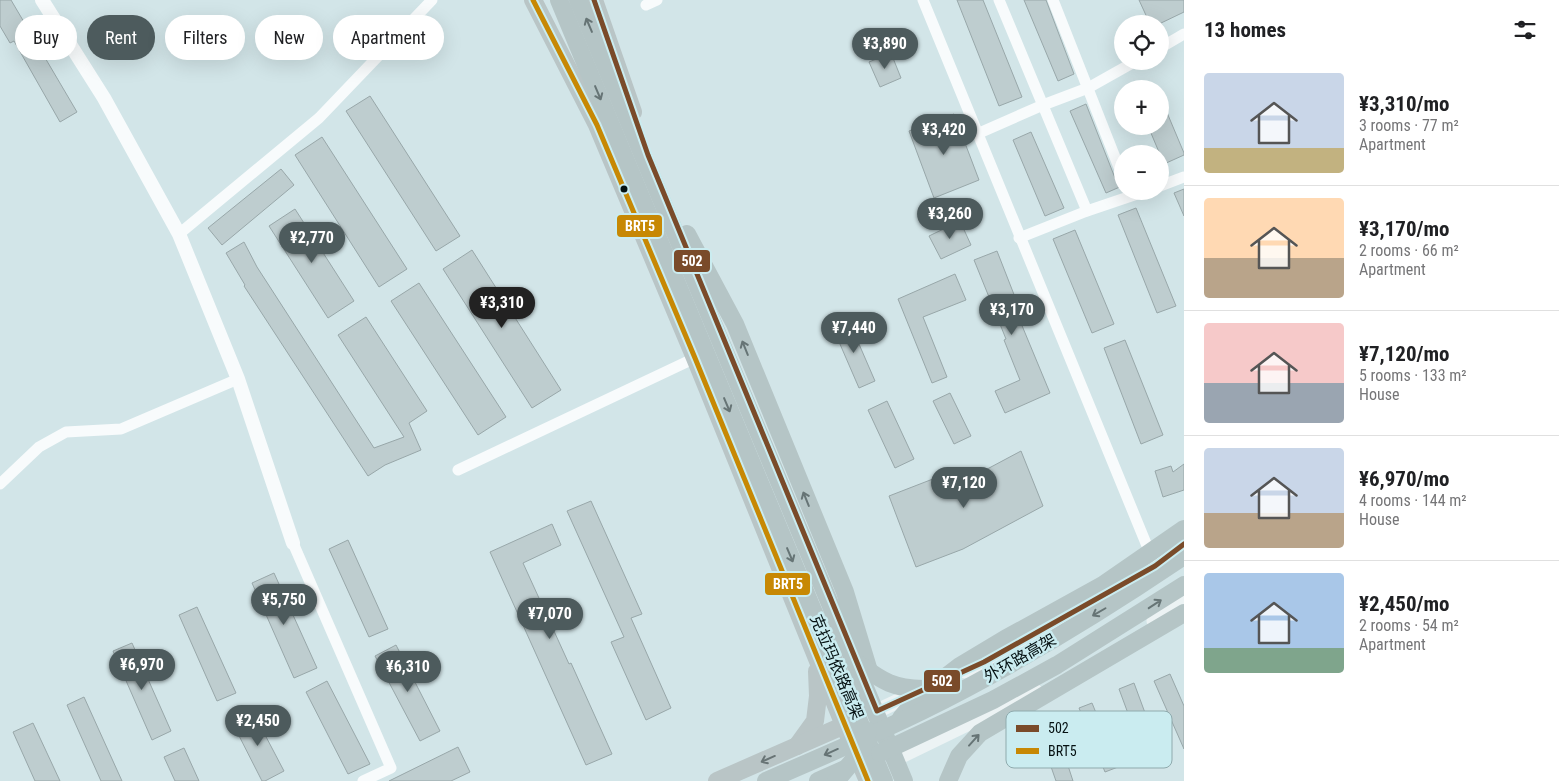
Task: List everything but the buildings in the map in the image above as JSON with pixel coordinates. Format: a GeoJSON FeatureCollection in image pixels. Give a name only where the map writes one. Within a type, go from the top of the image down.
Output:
{"type":"FeatureCollection","features":[{"type":"Feature","properties":{"kind":"highway","name":"克拉玛依路高架"},"geometry":{"type":"LineString","coordinates":[[559,0],[883,781]]}},
{"type":"Feature","properties":{"kind":"highway","name":"克拉玛依路高架"},"geometry":{"type":"LineString","coordinates":[[578,0],[905,781]]}},
{"type":"Feature","properties":{"kind":"highway"},"geometry":{"type":"LineString","coordinates":[[616,90],[690,240],[735,324],[845,592],[871,679],[873,715],[861,751],[836,781]]}},
{"type":"Feature","properties":{"kind":"highway"},"geometry":{"type":"LineString","coordinates":[[883,781],[891,736],[902,715],[917,699],[960,666],[1005,638],[1103,585],[1184,529]]}},
{"type":"Feature","properties":{"kind":"highway","name":"外环路高架"},"geometry":{"type":"LineString","coordinates":[[766,781],[921,712],[983,680],[1120,600],[1184,556]]}},
{"type":"Feature","properties":{"kind":"highway","name":"外环路高架"},"geometry":{"type":"LineString","coordinates":[[818,781],[993,700],[1057,665],[1184,585]]}},
{"type":"Feature","properties":{"kind":"highway"},"geometry":{"type":"LineString","coordinates":[[1019,711],[1184,613]]}},
{"type":"Feature","properties":{"kind":"highway"},"geometry":{"type":"LineString","coordinates":[[857,663],[893,686],[923,689]]}},
{"type":"Feature","properties":{"kind":"highway"},"geometry":{"type":"LineString","coordinates":[[948,781],[959,756],[980,734],[1006,719]]}},
{"type":"Feature","properties":{"kind":"main road"},"geometry":{"type":"LineString","coordinates":[[534,1],[547,5],[559,4],[568,0]]}},
{"type":"Feature","properties":{"kind":"main road"},"geometry":{"type":"LineString","coordinates":[[594,0],[648,155],[905,781]]}},
{"type":"Feature","properties":{"kind":"main road"},"geometry":{"type":"LineString","coordinates":[[534,1],[597,125],[695,358],[866,777]]}},
{"type":"Feature","properties":{"kind":"main road"},"geometry":{"type":"LineString","coordinates":[[717,781],[984,662],[1155,566],[1184,544]]}},
{"type":"Feature","properties":{"kind":"main road"},"geometry":{"type":"LineString","coordinates":[[847,781],[866,777],[897,758],[1023,698],[1164,616],[1184,601]]}},
{"type":"Feature","properties":{"kind":"main road"},"geometry":{"type":"LineString","coordinates":[[796,746],[816,721],[818,696],[816,658]]}},
{"type":"Feature","properties":{"kind":"street"},"geometry":{"type":"LineString","coordinates":[[42,0],[104,98],[179,234],[238,379],[293,543],[391,768],[363,781]]}},
{"type":"Feature","properties":{"kind":"street"},"geometry":{"type":"LineString","coordinates":[[179,234],[319,118],[432,0]]}},
{"type":"Feature","properties":{"kind":"street"},"geometry":{"type":"LineString","coordinates":[[922,0],[1155,566]]}},
{"type":"Feature","properties":{"kind":"street"},"geometry":{"type":"LineString","coordinates":[[999,0],[1087,211]]}},
{"type":"Feature","properties":{"kind":"street"},"geometry":{"type":"LineString","coordinates":[[1053,0],[1114,155]]}},
{"type":"Feature","properties":{"kind":"street"},"geometry":{"type":"LineString","coordinates":[[1169,43],[1184,34]]}},
{"type":"Feature","properties":{"kind":"street"},"geometry":{"type":"LineString","coordinates":[[977,134],[1043,105],[1088,88],[1120,70]]}},
{"type":"Feature","properties":{"kind":"street"},"geometry":{"type":"LineString","coordinates":[[1169,183],[1184,177]]}},
{"type":"Feature","properties":{"kind":"street"},"geometry":{"type":"LineString","coordinates":[[1019,238],[1115,200]]}},
{"type":"Feature","properties":{"kind":"street"},"geometry":{"type":"LineString","coordinates":[[458,470],[695,358]]}},
{"type":"Feature","properties":{"kind":"street"},"geometry":{"type":"LineString","coordinates":[[0,484],[39,447],[66,432],[121,429],[238,379]]}},
{"type":"Feature","properties":{"kind":"transit line","name":"BRT5"},"geometry":{"type":"LineString","coordinates":[[533,0],[597,125],[695,358],[868,781]]}},
{"type":"Feature","properties":{"kind":"transit line","name":"502"},"geometry":{"type":"LineString","coordinates":[[594,0],[648,155],[877,711],[984,662],[1155,566],[1184,544]]}}]}
